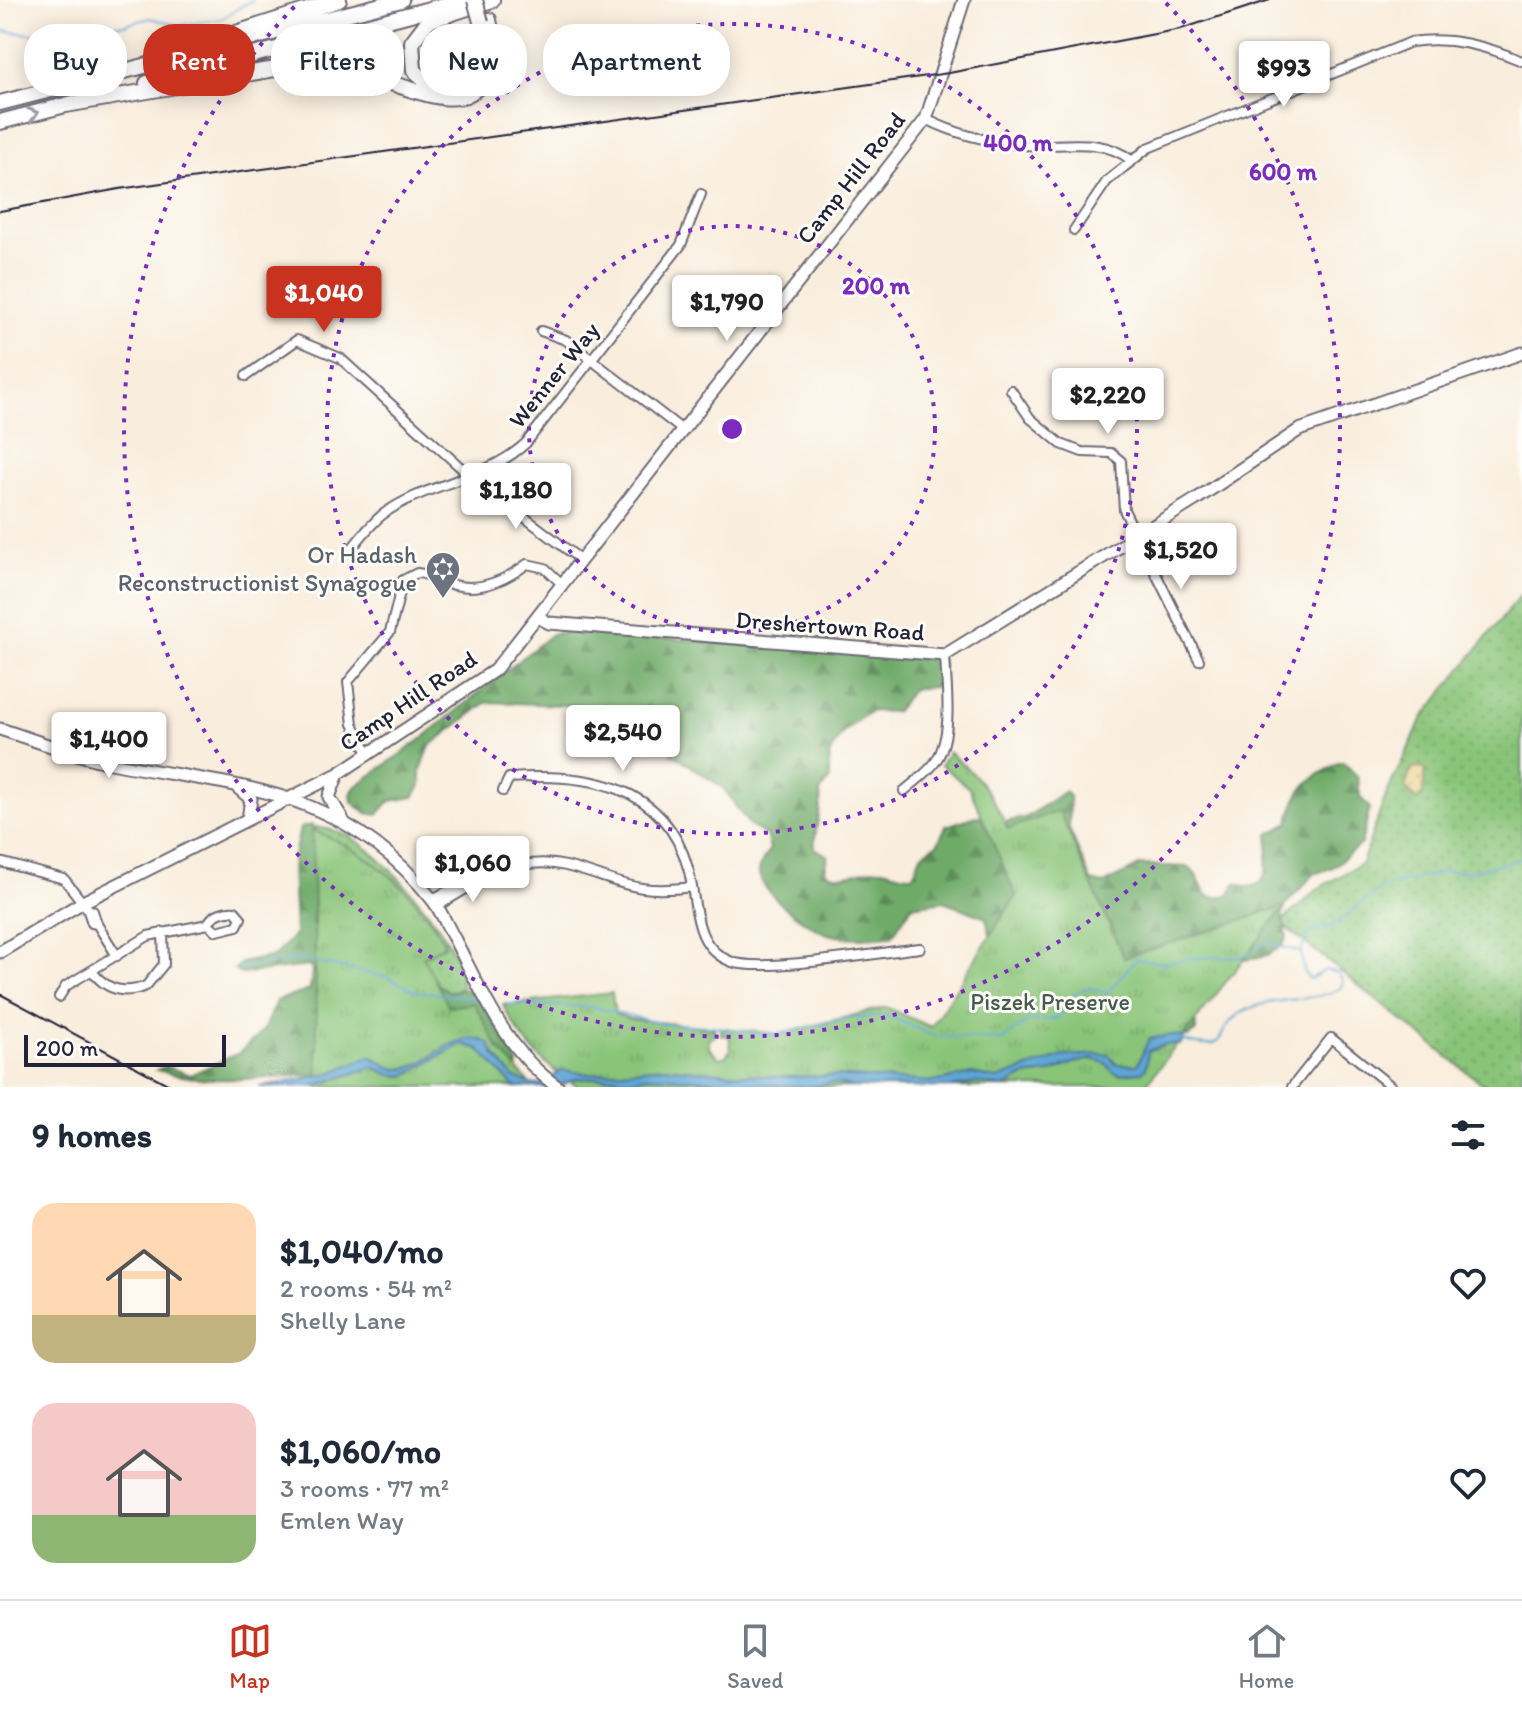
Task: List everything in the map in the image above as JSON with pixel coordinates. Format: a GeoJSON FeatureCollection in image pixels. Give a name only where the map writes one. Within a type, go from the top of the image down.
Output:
{"type":"FeatureCollection","features":[{"type":"Feature","properties":{"kind":"highway"},"geometry":{"type":"LineString","coordinates":[[127,68],[339,0]]}},
{"type":"Feature","properties":{"kind":"highway"},"geometry":{"type":"LineString","coordinates":[[127,71],[401,0]]}},
{"type":"Feature","properties":{"kind":"highway"},"geometry":{"type":"LineString","coordinates":[[0,122],[464,0]]}},
{"type":"Feature","properties":{"kind":"highway"},"geometry":{"type":"LineString","coordinates":[[66,105],[310,65],[358,69],[430,96],[456,97],[478,86],[490,66],[493,43],[475,0]]}},
{"type":"Feature","properties":{"kind":"highway"},"geometry":{"type":"LineString","coordinates":[[484,0],[485,21],[484,56],[469,81],[459,87],[444,89],[425,83],[418,75],[410,51],[421,26],[437,17],[492,0]]}},
{"type":"Feature","properties":{"kind":"highway"},"geometry":{"type":"LineString","coordinates":[[0,103],[28,96]]}},
{"type":"Feature","properties":{"kind":"street","name":"Camp Hill Road"},"geometry":{"type":"LineString","coordinates":[[0,952],[338,774],[486,677],[527,631],[544,620],[581,560],[926,119],[964,0]]}},
{"type":"Feature","properties":{"kind":"street"},"geometry":{"type":"LineString","coordinates":[[1074,230],[1092,199],[1131,160],[1148,148],[1411,42],[1444,39],[1521,59]]}},
{"type":"Feature","properties":{"kind":"street"},"geometry":{"type":"LineString","coordinates":[[926,119],[965,134],[1007,143],[1104,145],[1131,160]]}},
{"type":"Feature","properties":{"kind":"street","name":"Wenner Way"},"geometry":{"type":"LineString","coordinates":[[349,552],[366,529],[397,505],[504,462],[526,443],[681,245],[701,194]]}},
{"type":"Feature","properties":{"kind":"street"},"geometry":{"type":"LineString","coordinates":[[541,331],[566,340],[681,429]]}},
{"type":"Feature","properties":{"kind":"street"},"geometry":{"type":"LineString","coordinates":[[246,376],[297,340],[340,358],[470,476],[581,560]]}},
{"type":"Feature","properties":{"kind":"street","name":"Dreshertown Road"},"geometry":{"type":"LineString","coordinates":[[544,620],[945,655],[1299,430],[1522,353]]}},
{"type":"Feature","properties":{"kind":"street"},"geometry":{"type":"LineString","coordinates":[[1011,390],[1030,418],[1061,444],[1082,452],[1111,453],[1121,461],[1122,503],[1135,537],[1199,660]]}},
{"type":"Feature","properties":{"kind":"street"},"geometry":{"type":"LineString","coordinates":[[369,755],[353,724],[348,682],[390,632],[403,580],[417,573],[454,585],[479,585],[504,580],[527,564],[545,568],[563,585]]}},
{"type":"Feature","properties":{"kind":"street"},"geometry":{"type":"LineString","coordinates":[[904,791],[931,767],[941,748],[947,700],[945,655]]}},
{"type":"Feature","properties":{"kind":"street"},"geometry":{"type":"LineString","coordinates":[[0,729],[99,760],[229,782],[292,799],[345,821],[394,859],[434,903],[495,1019],[518,1052],[558,1087]]}},
{"type":"Feature","properties":{"kind":"street"},"geometry":{"type":"LineString","coordinates":[[338,774],[329,797],[345,821]]}},
{"type":"Feature","properties":{"kind":"street"},"geometry":{"type":"LineString","coordinates":[[503,791],[509,778],[556,775],[595,780],[623,790],[648,807],[680,847],[692,887],[696,921],[702,934],[721,957],[734,963],[766,965],[920,948]]}},
{"type":"Feature","properties":{"kind":"street"},"geometry":{"type":"LineString","coordinates":[[229,782],[251,799],[248,819]]}},
{"type":"Feature","properties":{"kind":"street"},"geometry":{"type":"LineString","coordinates":[[0,862],[64,879],[93,911],[97,924],[117,956]]}},
{"type":"Feature","properties":{"kind":"street"},"geometry":{"type":"LineString","coordinates":[[434,903],[492,874],[534,863],[565,866],[651,892],[692,887]]}},
{"type":"Feature","properties":{"kind":"street"},"geometry":{"type":"LineString","coordinates":[[59,997],[66,986],[148,936],[208,924]]}},
{"type":"Feature","properties":{"kind":"street"},"geometry":{"type":"LineString","coordinates":[[92,971],[102,983],[118,990],[146,986],[164,964],[163,932]]}},
{"type":"Feature","properties":{"kind":"street"},"geometry":{"type":"LineString","coordinates":[[1292,1087],[1331,1038],[1392,1087]]}},
{"type":"Feature","properties":{"kind":"green space"},"geometry":{"type":"Polygon","coordinates":[[[1522,593],[1522,1087],[1486,1087],[1280,923],[1319,888],[1362,863],[1386,795],[1423,718],[1522,593]]]}},
{"type":"Feature","properties":{"kind":"green space"},"geometry":{"type":"Polygon","coordinates":[[[569,631],[941,659],[943,665],[938,687],[912,691],[895,712],[872,711],[853,723],[833,747],[830,779],[820,792],[815,841],[815,848],[828,856],[825,871],[832,874],[846,875],[881,869],[913,875],[921,855],[938,843],[946,826],[976,816],[1005,822],[1027,817],[1065,791],[1070,797],[1069,828],[1091,881],[1104,884],[1141,865],[1189,867],[1207,895],[1220,897],[1230,894],[1236,883],[1249,887],[1261,883],[1266,872],[1269,834],[1289,823],[1296,799],[1305,786],[1335,764],[1343,762],[1358,777],[1360,797],[1370,808],[1361,844],[1333,867],[1314,874],[1288,902],[1282,915],[1287,937],[1283,945],[1268,955],[1236,962],[1195,1017],[1196,1031],[1188,1037],[992,942],[986,918],[944,901],[912,906],[892,936],[843,937],[820,931],[787,909],[761,880],[759,872],[770,849],[766,835],[750,826],[723,788],[672,753],[666,734],[657,725],[636,715],[585,706],[487,702],[430,746],[421,770],[421,786],[414,797],[390,801],[377,815],[366,813],[352,802],[351,793],[356,786],[419,741],[552,634],[569,631]]]}},
{"type":"Feature","properties":{"kind":"green space","name":"Piszek Preserve"},"geometry":{"type":"Polygon","coordinates":[[[948,752],[968,768],[983,786],[1008,829],[1059,811],[1124,958],[1285,906],[1144,1087],[579,1087],[544,1062],[518,1030],[503,1005],[612,993],[615,1014],[629,1019],[714,1028],[715,1036],[709,1038],[709,1048],[719,1058],[726,1056],[731,1049],[729,1036],[721,1035],[721,1028],[780,1034],[886,1007],[931,1027],[1016,896],[970,789],[941,765],[948,752]]]}},
{"type":"Feature","properties":{"kind":"green space"},"geometry":{"type":"Polygon","coordinates":[[[311,825],[317,832],[313,925],[317,942],[435,983],[449,992],[472,988],[518,1063],[518,1080],[351,1073],[219,1079],[176,1075],[156,1070],[165,1066],[190,1075],[239,1053],[263,1031],[276,1001],[310,990],[312,970],[309,966],[241,974],[234,970],[241,963],[274,956],[295,934],[292,865],[300,828],[311,825]]]}},
{"type":"Feature","properties":{"kind":"green space"},"geometry":{"type":"Polygon","coordinates":[[[316,827],[345,834],[400,879],[437,925],[451,948],[460,970],[461,988],[449,992],[317,942],[313,925],[316,827]]]}},
{"type":"Feature","properties":{"kind":"green space"},"geometry":{"type":"Polygon","coordinates":[[[312,830],[372,861],[421,907],[445,945],[423,957],[449,1007],[474,1003],[498,1048],[533,1087],[318,1087],[312,830]]]}},
{"type":"Feature","properties":{"kind":"sand"},"geometry":{"type":"Polygon","coordinates":[[[1425,768],[1423,794],[1417,800],[1405,788],[1411,769],[1425,768]]]}},
{"type":"Feature","properties":{"kind":"water"},"geometry":{"type":"Polygon","coordinates":[[[1170,1035],[1185,1037],[1180,1045],[1164,1045],[1148,1051],[1146,1068],[1142,1072],[1120,1074],[1113,1072],[1106,1063],[1093,1059],[1050,1073],[1025,1076],[1005,1087],[977,1083],[952,1087],[855,1087],[833,1083],[806,1087],[647,1076],[629,1081],[614,1077],[576,1079],[556,1087],[514,1087],[479,1049],[462,1044],[404,1076],[390,1075],[373,1067],[314,1086],[258,1087],[328,1074],[370,1056],[395,1069],[411,1067],[466,1039],[478,1039],[490,1044],[493,1053],[513,1077],[531,1084],[541,1084],[563,1070],[590,1074],[662,1067],[777,1077],[835,1076],[933,1082],[972,1074],[997,1079],[1063,1056],[1102,1054],[1109,1055],[1116,1064],[1137,1065],[1149,1039],[1170,1035]]]}},
{"type":"Feature","properties":{"kind":"waterway"},"geometry":{"type":"LineString","coordinates":[[0,31],[75,38],[88,26],[125,25],[150,18],[179,25],[221,19],[252,0]]}},
{"type":"Feature","properties":{"kind":"waterway"},"geometry":{"type":"LineString","coordinates":[[1180,1040],[1197,1044],[1216,1043],[1233,1018],[1255,1006],[1319,996],[1340,988],[1343,983],[1339,973],[1325,970],[1310,979],[1304,972],[1301,952],[1307,934],[1334,925],[1382,888],[1441,872],[1473,871],[1522,859]]}},
{"type":"Feature","properties":{"kind":"waterway"},"geometry":{"type":"LineString","coordinates":[[503,1004],[594,1007],[663,1024],[709,1026],[774,1035],[849,1018],[886,1015],[934,1036],[1002,1040],[1028,1021],[1056,1019],[1082,989],[1093,988],[1107,993],[1136,959],[1166,963],[1190,958],[1242,957],[1266,942],[1300,952]]}},
{"type":"Feature","properties":{"kind":"waterway"},"geometry":{"type":"LineString","coordinates":[[237,968],[299,959],[387,977],[416,991],[481,999]]}},
{"type":"Feature","properties":{"kind":"railway"},"geometry":{"type":"LineString","coordinates":[[0,211],[119,189],[949,73],[1181,29],[1270,0]]}},
{"type":"Feature","properties":{"kind":"railway"},"geometry":{"type":"LineString","coordinates":[[0,994],[173,1087]]}},
{"type":"Feature","properties":{"kind":"place","name":"Or Hadash Reconstructionist Synagogue"},"geometry":{"type":"Point","coordinates":[443,600]}}]}
